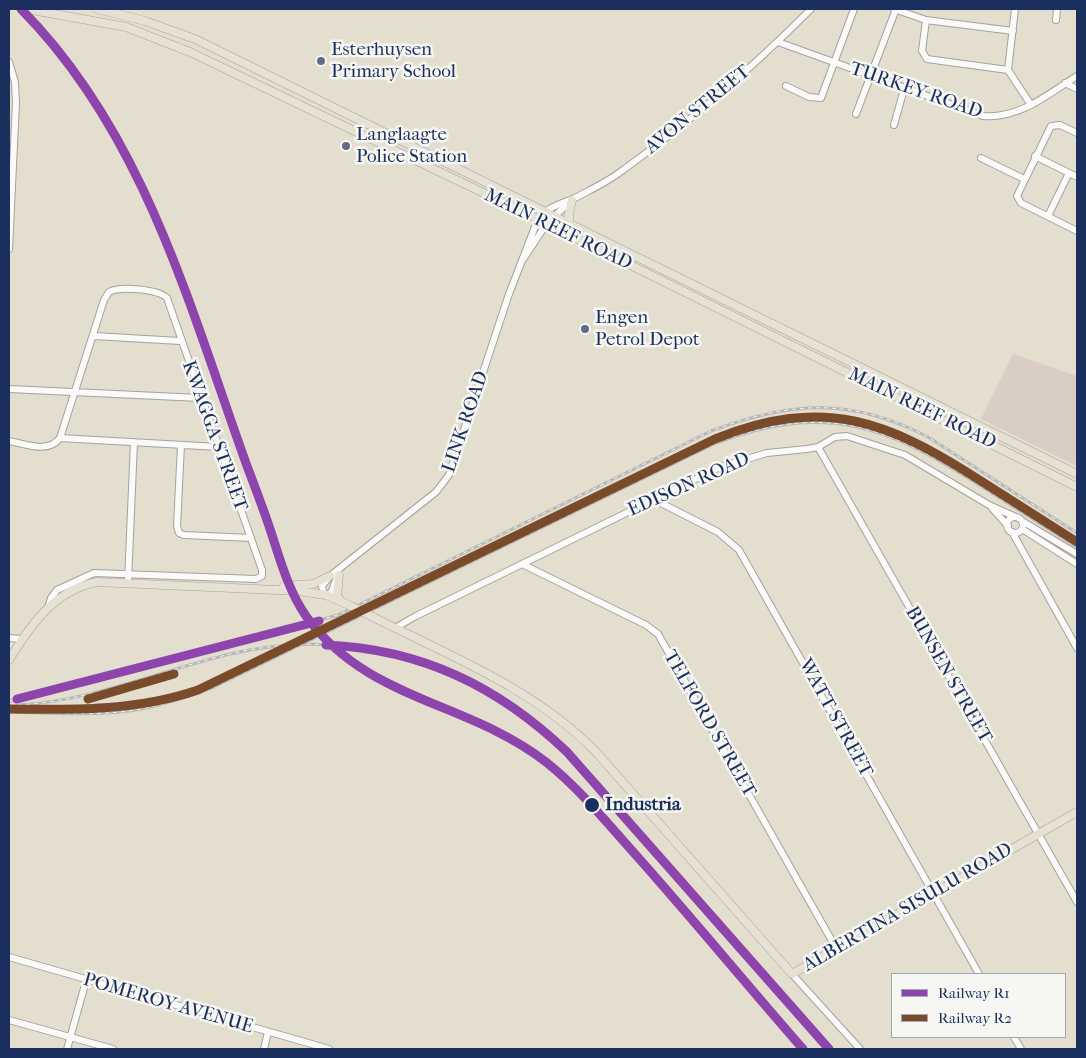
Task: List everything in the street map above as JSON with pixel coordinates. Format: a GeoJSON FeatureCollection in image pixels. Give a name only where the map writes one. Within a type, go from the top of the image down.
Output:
{"type":"FeatureCollection","features":[{"type":"Feature","properties":{"kind":"main road","name":"MAIN REEF ROAD"},"geometry":{"type":"LineString","coordinates":[[28,9],[104,22],[149,35],[304,106],[547,223],[1077,487]]}},
{"type":"Feature","properties":{"kind":"main road","name":"MAIN REEF ROAD"},"geometry":{"type":"LineString","coordinates":[[97,9],[144,21],[195,39],[1077,474]]}},
{"type":"Feature","properties":{"kind":"main road"},"geometry":{"type":"LineString","coordinates":[[304,106],[309,94]]}},
{"type":"Feature","properties":{"kind":"main road"},"geometry":{"type":"LineString","coordinates":[[329,118],[335,107]]}},
{"type":"Feature","properties":{"kind":"main road"},"geometry":{"type":"LineString","coordinates":[[570,223],[569,212],[573,199]]}},
{"type":"Feature","properties":{"kind":"main road"},"geometry":{"type":"LineString","coordinates":[[762,330],[767,321]]}},
{"type":"Feature","properties":{"kind":"main road"},"geometry":{"type":"LineString","coordinates":[[984,440],[989,430]]}},
{"type":"Feature","properties":{"kind":"main road"},"geometry":{"type":"LineString","coordinates":[[241,589],[308,585],[334,575],[337,596],[342,602]]}},
{"type":"Feature","properties":{"kind":"main road","name":"ALBERTINA SISULU ROAD"},"geometry":{"type":"LineString","coordinates":[[9,660],[21,640],[48,608],[82,586],[101,581],[128,577],[241,589],[299,591],[325,595],[396,628],[518,691],[547,708],[571,727],[596,752],[792,974],[1077,812]]}},
{"type":"Feature","properties":{"kind":"street","name":"AVON STREET"},"geometry":{"type":"LineString","coordinates":[[547,223],[573,199],[623,170],[741,77],[811,9]]}},
{"type":"Feature","properties":{"kind":"street"},"geometry":{"type":"LineString","coordinates":[[786,86],[796,92],[819,99],[822,96],[854,9]]}},
{"type":"Feature","properties":{"kind":"street"},"geometry":{"type":"LineString","coordinates":[[856,114],[895,9],[926,20],[1013,31]]}},
{"type":"Feature","properties":{"kind":"street"},"geometry":{"type":"LineString","coordinates":[[1015,9],[1008,70],[1031,105]]}},
{"type":"Feature","properties":{"kind":"street"},"geometry":{"type":"LineString","coordinates":[[1056,20],[1057,9]]}},
{"type":"Feature","properties":{"kind":"street"},"geometry":{"type":"LineString","coordinates":[[926,20],[922,51],[927,59],[1008,70]]}},
{"type":"Feature","properties":{"kind":"street","name":"TURKEY ROAD"},"geometry":{"type":"LineString","coordinates":[[778,42],[983,116],[1012,114],[1031,105],[1077,76]]}},
{"type":"Feature","properties":{"kind":"street"},"geometry":{"type":"LineString","coordinates":[[9,62],[16,103],[9,249]]}},
{"type":"Feature","properties":{"kind":"street"},"geometry":{"type":"LineString","coordinates":[[1066,83],[1077,89]]}},
{"type":"Feature","properties":{"kind":"street"},"geometry":{"type":"LineString","coordinates":[[894,125],[904,89]]}},
{"type":"Feature","properties":{"kind":"street"},"geometry":{"type":"LineString","coordinates":[[1077,133],[1060,125],[1053,125],[1049,128],[1018,191],[1019,201],[1077,231]]}},
{"type":"Feature","properties":{"kind":"street"},"geometry":{"type":"LineString","coordinates":[[1035,156],[1077,177]]}},
{"type":"Feature","properties":{"kind":"street"},"geometry":{"type":"LineString","coordinates":[[981,158],[1024,179]]}},
{"type":"Feature","properties":{"kind":"street"},"geometry":{"type":"LineString","coordinates":[[1048,216],[1069,173]]}},
{"type":"Feature","properties":{"kind":"street","name":"AVON STREET"},"geometry":{"type":"LineString","coordinates":[[545,211],[559,202],[573,199]]}},
{"type":"Feature","properties":{"kind":"street"},"geometry":{"type":"LineString","coordinates":[[538,219],[545,211]]}},
{"type":"Feature","properties":{"kind":"street","name":"LINK ROAD"},"geometry":{"type":"LineString","coordinates":[[334,575],[436,492],[449,474],[509,294],[538,219]]}},
{"type":"Feature","properties":{"kind":"street","name":"LINK ROAD"},"geometry":{"type":"LineString","coordinates":[[524,258],[547,223]]}},
{"type":"Feature","properties":{"kind":"street","name":"KWAGGA STREET"},"geometry":{"type":"LineString","coordinates":[[94,336],[106,296],[112,290],[156,292],[166,298],[262,573],[260,578],[256,579],[128,577]]}},
{"type":"Feature","properties":{"kind":"street"},"geometry":{"type":"LineString","coordinates":[[58,440],[94,336],[180,340]]}},
{"type":"Feature","properties":{"kind":"street"},"geometry":{"type":"LineString","coordinates":[[9,389],[200,398]]}},
{"type":"Feature","properties":{"kind":"street","name":"EDISON ROAD"},"geometry":{"type":"LineString","coordinates":[[396,628],[416,616],[653,499],[740,460],[767,452],[818,447],[834,437],[840,436],[874,443],[917,461],[989,505],[1077,564]]}},
{"type":"Feature","properties":{"kind":"street"},"geometry":{"type":"LineString","coordinates":[[9,441],[44,448],[58,440],[219,447]]}},
{"type":"Feature","properties":{"kind":"street"},"geometry":{"type":"LineString","coordinates":[[128,577],[134,442]]}},
{"type":"Feature","properties":{"kind":"street"},"geometry":{"type":"LineString","coordinates":[[181,445],[177,526],[179,533],[184,535],[251,538]]}},
{"type":"Feature","properties":{"kind":"street","name":"BUNSEN STREET"},"geometry":{"type":"LineString","coordinates":[[818,447],[1077,902]]}},
{"type":"Feature","properties":{"kind":"street","name":"WATT STREET"},"geometry":{"type":"LineString","coordinates":[[653,499],[718,532],[739,550],[978,973]]}},
{"type":"Feature","properties":{"kind":"street","name":"EDISON ROAD"},"geometry":{"type":"LineString","coordinates":[[989,505],[1008,526],[1019,526]]}},
{"type":"Feature","properties":{"kind":"street"},"geometry":{"type":"LineString","coordinates":[[1008,526],[1010,519],[1019,526],[1038,530],[1077,554]]}},
{"type":"Feature","properties":{"kind":"street"},"geometry":{"type":"LineString","coordinates":[[1019,526],[1018,544],[1077,648]]}},
{"type":"Feature","properties":{"kind":"street","name":"TELFORD STREET"},"geometry":{"type":"LineString","coordinates":[[522,564],[646,625],[658,634],[836,948]]}},
{"type":"Feature","properties":{"kind":"street"},"geometry":{"type":"LineString","coordinates":[[334,575],[331,593],[325,595],[322,586],[334,575]]}},
{"type":"Feature","properties":{"kind":"street"},"geometry":{"type":"LineString","coordinates":[[9,638],[21,640]]}},
{"type":"Feature","properties":{"kind":"street","name":"POMEROY AVENUE"},"geometry":{"type":"LineString","coordinates":[[9,957],[86,981],[328,1049]]}},
{"type":"Feature","properties":{"kind":"street"},"geometry":{"type":"LineString","coordinates":[[792,974],[860,1049]]}},
{"type":"Feature","properties":{"kind":"street"},"geometry":{"type":"LineString","coordinates":[[67,1049],[86,981]]}},
{"type":"Feature","properties":{"kind":"street"},"geometry":{"type":"LineString","coordinates":[[9,1020],[113,1049]]}},
{"type":"Feature","properties":{"kind":"street"},"geometry":{"type":"LineString","coordinates":[[264,1049],[268,1032]]}},
{"type":"Feature","properties":{"kind":"street"},"geometry":{"type":"LineString","coordinates":[[1015,1038],[1021,1049]]}},
{"type":"Feature","properties":{"kind":"shaded area"},"geometry":{"type":"Polygon","coordinates":[[[1013,354],[1077,376],[1077,466],[981,419],[1013,354]]]}},
{"type":"Feature","properties":{"kind":"railway"},"geometry":{"type":"LineString","coordinates":[[21,9],[55,46],[84,85],[132,165],[186,296],[288,582]]}},
{"type":"Feature","properties":{"kind":"railway"},"geometry":{"type":"LineString","coordinates":[[9,701],[64,689],[338,615],[711,431],[740,421],[795,409],[847,410],[873,415],[900,424],[928,437],[1077,533]]}},
{"type":"Feature","properties":{"kind":"railway"},"geometry":{"type":"LineString","coordinates":[[9,712],[114,713],[161,704],[214,687],[716,443],[756,430],[792,424],[825,423],[856,427],[887,436],[918,449],[1077,547]]}},
{"type":"Feature","properties":{"kind":"railway"},"geometry":{"type":"LineString","coordinates":[[294,596],[315,627]]}},
{"type":"Feature","properties":{"kind":"railway"},"geometry":{"type":"LineString","coordinates":[[18,705],[72,698],[99,692],[230,654],[277,646],[323,644],[368,649],[412,659],[453,675],[493,696],[531,722],[567,752],[829,1049]]}},
{"type":"Feature","properties":{"kind":"railway"},"geometry":{"type":"LineString","coordinates":[[337,652],[361,669],[386,683],[493,730],[519,744],[556,770],[602,816],[803,1049]]}},
{"type":"Feature","properties":{"kind":"rail line","name":"R1"},"geometry":{"type":"LineString","coordinates":[[21,9],[64,58],[100,110],[131,166],[158,224],[182,283],[285,574],[294,596],[306,616],[331,644],[358,666],[420,698],[484,725],[516,742],[558,772],[593,806],[803,1049]]}},
{"type":"Feature","properties":{"kind":"rail line","name":"R2"},"geometry":{"type":"LineString","coordinates":[[9,709],[81,709],[128,706],[175,697],[198,690],[715,439],[754,426],[789,419],[823,417],[854,421],[885,430],[916,443],[947,460],[1077,542]]}},
{"type":"Feature","properties":{"kind":"rail line","name":"R1"},"geometry":{"type":"LineString","coordinates":[[17,699],[319,621]]}},
{"type":"Feature","properties":{"kind":"rail line","name":"R1"},"geometry":{"type":"LineString","coordinates":[[326,645],[361,648],[395,654],[427,663],[486,691],[514,708],[541,729],[567,752],[829,1049]]}},
{"type":"Feature","properties":{"kind":"rail line","name":"R2"},"geometry":{"type":"LineString","coordinates":[[88,699],[174,674]]}},
{"type":"Feature","properties":{"kind":"place","name":"Esterhuysen Primary School"},"geometry":{"type":"Point","coordinates":[321,61]}},
{"type":"Feature","properties":{"kind":"place","name":"Langlaagte Police Station"},"geometry":{"type":"Point","coordinates":[346,146]}},
{"type":"Feature","properties":{"kind":"place","name":"Engen Petrol Depot"},"geometry":{"type":"Point","coordinates":[585,329]}},
{"type":"Feature","properties":{"kind":"place","name":"Industria"},"geometry":{"type":"Point","coordinates":[592,805]}}]}
